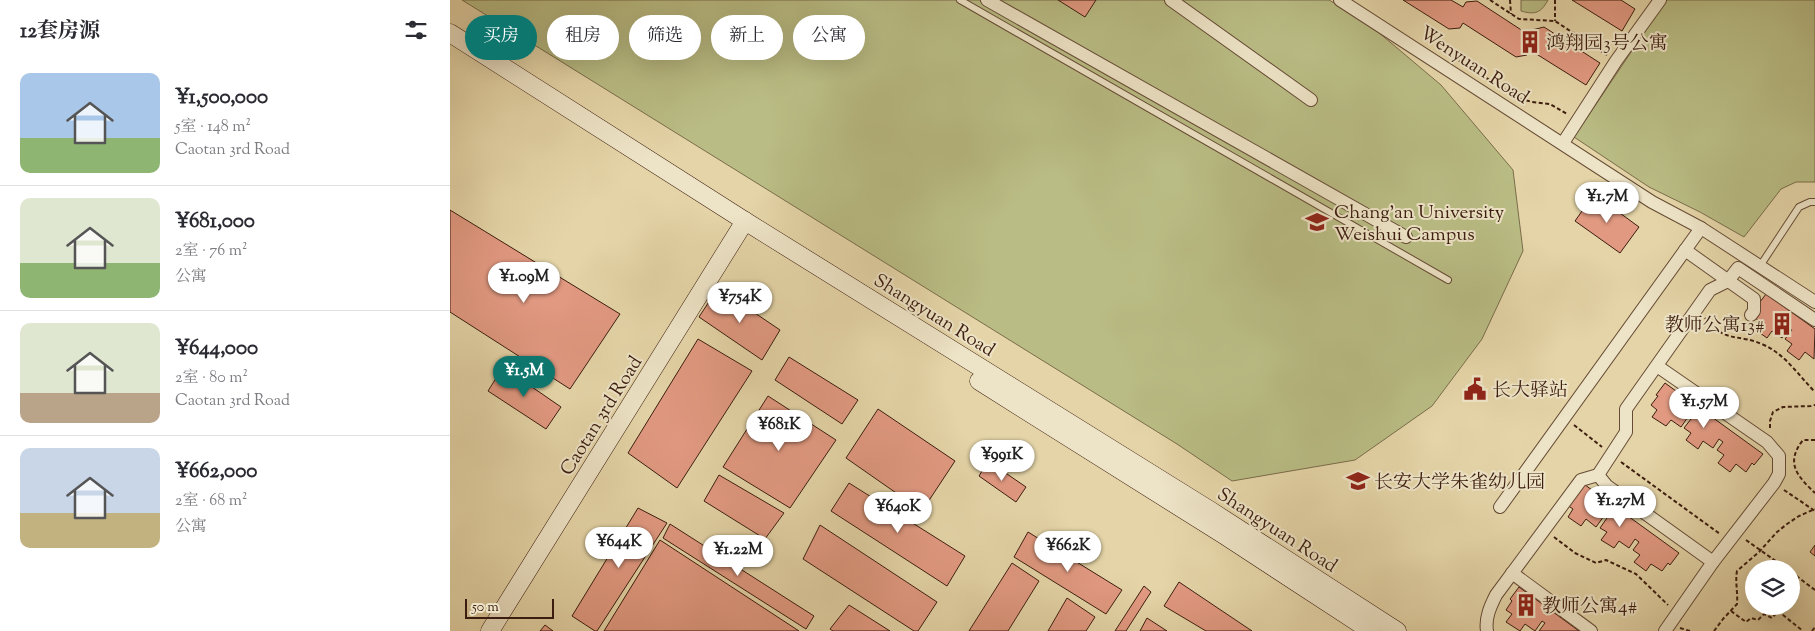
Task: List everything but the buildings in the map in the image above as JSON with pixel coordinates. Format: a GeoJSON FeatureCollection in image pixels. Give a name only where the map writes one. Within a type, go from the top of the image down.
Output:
{"type":"FeatureCollection","features":[{"type":"Feature","properties":{"kind":"main road","name":"Shangyuan Road"},"geometry":{"type":"LineString","coordinates":[[450,33],[742,226],[1216,529],[1370,631]]}},
{"type":"Feature","properties":{"kind":"main road","name":"Shangyuan Road"},"geometry":{"type":"LineString","coordinates":[[450,47],[1211,511],[1397,631]]}},
{"type":"Feature","properties":{"kind":"main road","name":"Caotan 3rd Road"},"geometry":{"type":"LineString","coordinates":[[490,631],[742,226]]}},
{"type":"Feature","properties":{"kind":"street"},"geometry":{"type":"LineString","coordinates":[[987,0],[1406,237]]}},
{"type":"Feature","properties":{"kind":"street"},"geometry":{"type":"LineString","coordinates":[[1171,0],[1311,100]]}},
{"type":"Feature","properties":{"kind":"street","name":"Wenyuan Road"},"geometry":{"type":"LineString","coordinates":[[1340,0],[1358,4],[1652,202],[1701,228],[1815,302]]}},
{"type":"Feature","properties":{"kind":"street"},"geometry":{"type":"LineString","coordinates":[[1563,143],[1616,61],[1660,0]]}},
{"type":"Feature","properties":{"kind":"street"},"geometry":{"type":"LineString","coordinates":[[1500,507],[1701,228]]}},
{"type":"Feature","properties":{"kind":"street"},"geometry":{"type":"LineString","coordinates":[[1685,250],[1754,299],[1754,311],[1751,315]]}},
{"type":"Feature","properties":{"kind":"street"},"geometry":{"type":"LineString","coordinates":[[1487,631],[1486,624],[1489,609],[1496,595],[1581,480],[1598,475],[1626,432],[1626,409],[1710,290],[1728,281],[1738,268],[1815,320]]}},
{"type":"Feature","properties":{"kind":"street"},"geometry":{"type":"LineString","coordinates":[[1657,366],[1767,442],[1779,456],[1779,474],[1774,482],[1713,562],[1665,631]]}},
{"type":"Feature","properties":{"kind":"street"},"geometry":{"type":"LineString","coordinates":[[1598,475],[1606,486],[1713,562]]}},
{"type":"Feature","properties":{"kind":"street"},"geometry":{"type":"LineString","coordinates":[[1512,574],[1591,631]]}},
{"type":"Feature","properties":{"kind":"lane"},"geometry":{"type":"LineString","coordinates":[[960,0],[1448,280]]}},
{"type":"Feature","properties":{"kind":"lane"},"geometry":{"type":"LineString","coordinates":[[1760,266],[1800,207],[1810,202],[1815,202]]}},
{"type":"Feature","properties":{"kind":"path"},"geometry":{"type":"LineString","coordinates":[[1490,0],[1519,19],[1555,21],[1616,61]]}},
{"type":"Feature","properties":{"kind":"path"},"geometry":{"type":"LineString","coordinates":[[1510,0],[1511,14]]}},
{"type":"Feature","properties":{"kind":"path"},"geometry":{"type":"LineString","coordinates":[[1555,0],[1555,21]]}},
{"type":"Feature","properties":{"kind":"path"},"geometry":{"type":"LineString","coordinates":[[1444,51],[1518,98],[1550,104],[1578,120]]}},
{"type":"Feature","properties":{"kind":"path"},"geometry":{"type":"LineString","coordinates":[[1697,308],[1713,328],[1729,336],[1763,344],[1780,356],[1797,370],[1815,392]]}},
{"type":"Feature","properties":{"kind":"path"},"geometry":{"type":"LineString","coordinates":[[1759,437],[1770,429],[1773,412],[1784,407],[1815,405]]}},
{"type":"Feature","properties":{"kind":"path"},"geometry":{"type":"LineString","coordinates":[[1564,418],[1611,454],[1733,537],[1761,550],[1775,560]]}},
{"type":"Feature","properties":{"kind":"path"},"geometry":{"type":"LineString","coordinates":[[1815,440],[1804,440],[1796,449],[1794,464],[1798,478],[1815,493]]}},
{"type":"Feature","properties":{"kind":"path"},"geometry":{"type":"LineString","coordinates":[[1714,631],[1737,604],[1738,593],[1735,583],[1737,571],[1787,524],[1814,510],[1774,482]]}},
{"type":"Feature","properties":{"kind":"path"},"geometry":{"type":"LineString","coordinates":[[1544,530],[1576,553],[1596,563],[1606,560],[1636,574],[1666,604],[1679,611]]}},
{"type":"Feature","properties":{"kind":"path"},"geometry":{"type":"LineString","coordinates":[[1800,579],[1815,590]]}},
{"type":"Feature","properties":{"kind":"path"},"geometry":{"type":"LineString","coordinates":[[1731,611],[1746,622],[1751,618],[1758,620],[1764,614],[1772,618],[1778,611],[1803,631]]}},
{"type":"Feature","properties":{"kind":"path"},"geometry":{"type":"LineString","coordinates":[[1812,631],[1815,627]]}},
{"type":"Feature","properties":{"kind":"green space"},"geometry":{"type":"Polygon","coordinates":[[[462,0],[1329,0],[1365,21],[1441,85],[1513,170],[1523,251],[1482,339],[1432,406],[1355,460],[1232,481],[1177,444],[559,60],[619,60],[619,15],[547,15],[547,53],[537,47],[537,15],[486,15],[462,0]]]}},
{"type":"Feature","properties":{"kind":"green space"},"geometry":{"type":"Polygon","coordinates":[[[1521,0],[1548,0],[1543,8],[1537,12],[1530,13],[1521,11],[1521,0]]]}},
{"type":"Feature","properties":{"kind":"green space"},"geometry":{"type":"Polygon","coordinates":[[[1666,0],[1815,0],[1815,182],[1796,182],[1781,189],[1744,237],[1700,212],[1649,187],[1574,137],[1666,0]]]}},
{"type":"Feature","properties":{"kind":"place","name":"鸿翔园3号公寓"},"geometry":{"type":"Point","coordinates":[1530,42]}},
{"type":"Feature","properties":{"kind":"place","name":"Chang'an University Weishui Campus"},"geometry":{"type":"Point","coordinates":[1317,222]}},
{"type":"Feature","properties":{"kind":"place","name":"教师公寓13#"},"geometry":{"type":"Point","coordinates":[1782,324]}},
{"type":"Feature","properties":{"kind":"place","name":"长大驿站"},"geometry":{"type":"Point","coordinates":[1475,389]}},
{"type":"Feature","properties":{"kind":"place","name":"长安大学朱雀幼儿园"},"geometry":{"type":"Point","coordinates":[1358,481]}},
{"type":"Feature","properties":{"kind":"place","name":"教师公寓4#"},"geometry":{"type":"Point","coordinates":[1526,605]}}]}
